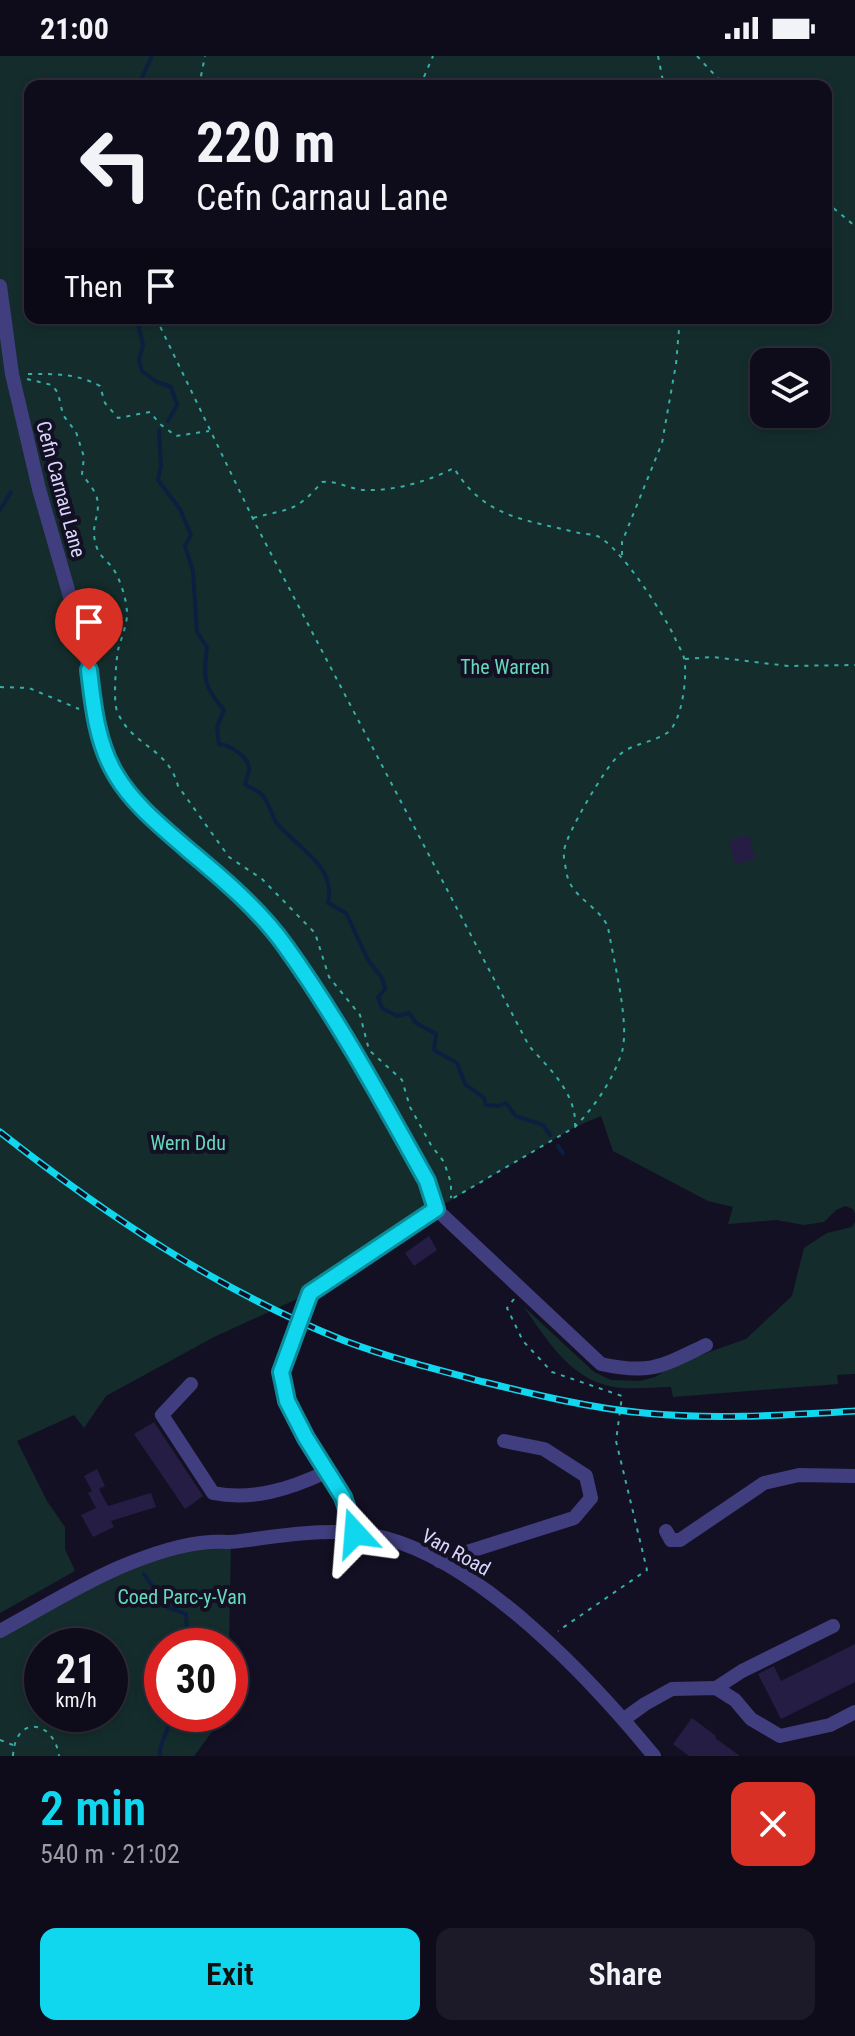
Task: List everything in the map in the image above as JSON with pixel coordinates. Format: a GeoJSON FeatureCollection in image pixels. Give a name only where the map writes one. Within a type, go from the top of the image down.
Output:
{"type":"FeatureCollection","features":[{"type":"Feature","properties":{"kind":"street","name":"Cefn Carnau Lane"},"geometry":{"type":"LineString","coordinates":[[0,286],[39,489],[79,628],[95,716],[115,773],[125,789],[162,828],[259,916],[285,945],[388,1111],[427,1181],[436,1209]]}},
{"type":"Feature","properties":{"kind":"street"},"geometry":{"type":"LineString","coordinates":[[355,1533],[343,1497],[287,1401],[281,1372],[310,1293],[436,1209],[601,1364],[631,1371],[662,1366],[706,1345]]}},
{"type":"Feature","properties":{"kind":"street"},"geometry":{"type":"LineString","coordinates":[[191,1384],[162,1415],[213,1493],[255,1495],[298,1485],[326,1472]]}},
{"type":"Feature","properties":{"kind":"street"},"geometry":{"type":"LineString","coordinates":[[439,1561],[574,1518],[591,1498],[586,1476],[554,1455],[544,1449],[504,1441]]}},
{"type":"Feature","properties":{"kind":"street"},"geometry":{"type":"LineString","coordinates":[[666,1531],[671,1540],[680,1540],[764,1483],[799,1475],[855,1476]]}},
{"type":"Feature","properties":{"kind":"street","name":"Van Road"},"geometry":{"type":"LineString","coordinates":[[0,1631],[117,1568],[182,1547],[294,1534],[355,1533],[385,1539],[439,1561],[468,1578],[567,1658],[654,1756]]}},
{"type":"Feature","properties":{"kind":"street"},"geometry":{"type":"LineString","coordinates":[[624,1719],[672,1689],[716,1688],[742,1671],[833,1626]]}},
{"type":"Feature","properties":{"kind":"street"},"geometry":{"type":"LineString","coordinates":[[716,1688],[735,1700],[751,1719],[780,1736],[830,1725],[855,1712]]}},
{"type":"Feature","properties":{"kind":"path"},"geometry":{"type":"LineString","coordinates":[[200,80],[205,56]]}},
{"type":"Feature","properties":{"kind":"path"},"geometry":{"type":"LineString","coordinates":[[423,80],[433,56]]}},
{"type":"Feature","properties":{"kind":"path"},"geometry":{"type":"LineString","coordinates":[[658,56],[663,80]]}},
{"type":"Feature","properties":{"kind":"path"},"geometry":{"type":"LineString","coordinates":[[697,56],[719,80]]}},
{"type":"Feature","properties":{"kind":"path"},"geometry":{"type":"LineString","coordinates":[[832,207],[855,226]]}},
{"type":"Feature","properties":{"kind":"path"},"geometry":{"type":"LineString","coordinates":[[159,324],[253,518],[529,1046],[560,1081],[574,1107],[575,1127]]}},
{"type":"Feature","properties":{"kind":"path"},"geometry":{"type":"LineString","coordinates":[[622,556],[622,542],[662,443],[679,324]]}},
{"type":"Feature","properties":{"kind":"path"},"geometry":{"type":"LineString","coordinates":[[15,374],[70,373],[100,386],[105,403],[118,418],[150,412],[176,436],[210,431]]}},
{"type":"Feature","properties":{"kind":"path"},"geometry":{"type":"LineString","coordinates":[[15,374],[52,385],[58,393],[63,415],[76,432],[84,457],[82,474],[96,494],[98,511],[92,532],[98,552],[114,570],[127,615],[117,654],[116,709],[129,730],[163,756],[174,772],[178,786],[229,857],[262,879],[315,933],[329,977],[360,1015],[369,1050],[402,1080],[410,1107],[444,1162],[451,1183],[451,1199]]}},
{"type":"Feature","properties":{"kind":"path"},"geometry":{"type":"LineString","coordinates":[[253,518],[297,506],[308,499],[322,482],[367,490],[417,482],[454,468],[473,495],[488,505],[545,525],[596,535],[622,556],[673,634],[684,659],[684,682],[675,726],[666,734],[631,747],[618,756],[575,825],[564,850],[568,880],[576,892],[603,916],[608,927],[624,1025],[622,1050],[613,1074],[591,1109],[575,1127],[436,1209]]}},
{"type":"Feature","properties":{"kind":"path"},"geometry":{"type":"LineString","coordinates":[[684,659],[713,657],[788,666],[855,665]]}},
{"type":"Feature","properties":{"kind":"path"},"geometry":{"type":"LineString","coordinates":[[0,687],[29,688],[95,716]]}},
{"type":"Feature","properties":{"kind":"path"},"geometry":{"type":"LineString","coordinates":[[522,1289],[507,1308],[523,1341],[552,1372],[622,1396],[616,1441],[647,1570],[545,1640]]}},
{"type":"Feature","properties":{"kind":"path"},"geometry":{"type":"LineString","coordinates":[[13,1756],[22,1730],[31,1726],[43,1728],[57,1743],[59,1756]]}},
{"type":"Feature","properties":{"kind":"path"},"geometry":{"type":"LineString","coordinates":[[0,1740],[15,1745]]}},
{"type":"Feature","properties":{"kind":"green space","name":"The Warren"},"geometry":{"type":"Polygon","coordinates":[[[0,56],[855,56],[855,1214],[853,1209],[845,1206],[824,1222],[804,1225],[776,1220],[728,1224],[733,1207],[708,1201],[613,1151],[601,1116],[575,1127],[436,1209],[310,1293],[214,1337],[106,1396],[84,1428],[74,1415],[17,1441],[47,1501],[65,1527],[65,1549],[75,1571],[0,1613],[0,56]]]}},
{"type":"Feature","properties":{"kind":"green space"},"geometry":{"type":"Polygon","coordinates":[[[855,1222],[855,1374],[837,1375],[838,1384],[673,1397],[671,1387],[614,1387],[598,1383],[572,1367],[523,1306],[594,1372],[611,1380],[640,1381],[655,1377],[675,1364],[746,1339],[792,1296],[804,1248],[827,1233],[852,1227],[855,1222]]]}},
{"type":"Feature","properties":{"kind":"green space","name":"Coed Parc-y-Van"},"geometry":{"type":"Polygon","coordinates":[[[231,1543],[229,1628],[144,1628],[144,1732],[212,1732],[194,1756],[0,1756],[0,1631],[144,1558],[231,1543]]]}},
{"type":"Feature","properties":{"kind":"building"},"geometry":{"type":"Polygon","coordinates":[[[749,835],[755,859],[735,864],[729,840],[749,835]]]}},
{"type":"Feature","properties":{"kind":"building"},"geometry":{"type":"Polygon","coordinates":[[[429,1236],[437,1250],[414,1266],[405,1253],[429,1236]]]}},
{"type":"Feature","properties":{"kind":"building"},"geometry":{"type":"Polygon","coordinates":[[[154,1422],[203,1496],[185,1509],[134,1434],[154,1422]]]}},
{"type":"Feature","properties":{"kind":"building"},"geometry":{"type":"Polygon","coordinates":[[[97,1469],[105,1486],[99,1489],[108,1506],[151,1493],[156,1507],[111,1521],[114,1527],[93,1537],[81,1515],[96,1508],[84,1476],[97,1469]]]}},
{"type":"Feature","properties":{"kind":"building"},"geometry":{"type":"Polygon","coordinates":[[[855,1644],[855,1682],[781,1719],[758,1674],[774,1666],[781,1681],[855,1644]]]}},
{"type":"Feature","properties":{"kind":"building"},"geometry":{"type":"Polygon","coordinates":[[[692,1718],[740,1756],[689,1756],[673,1744],[692,1718]]]}},
{"type":"Feature","properties":{"kind":"waterway"},"geometry":{"type":"LineString","coordinates":[[141,80],[152,56]]}},
{"type":"Feature","properties":{"kind":"waterway"},"geometry":{"type":"LineString","coordinates":[[138,324],[143,345],[139,360],[142,371],[171,387],[177,405],[168,421]]}},
{"type":"Feature","properties":{"kind":"waterway"},"geometry":{"type":"LineString","coordinates":[[159,430],[161,466],[158,480],[180,509],[191,535],[185,546],[193,571],[197,632],[207,647],[206,681],[224,710],[217,727],[219,744],[243,756],[249,770],[245,784],[263,796],[276,822],[321,867],[329,890],[328,903],[346,913],[368,960],[382,978],[385,989],[378,997],[382,1008],[397,1016],[409,1013],[416,1023],[436,1034],[434,1050],[457,1063],[465,1084],[484,1098],[486,1105],[506,1103],[516,1116],[543,1125],[550,1135]]}},
{"type":"Feature","properties":{"kind":"waterway"},"geometry":{"type":"LineString","coordinates":[[0,510],[11,492]]}},
{"type":"Feature","properties":{"kind":"waterway"},"geometry":{"type":"LineString","coordinates":[[558,1146],[563,1153]]}},
{"type":"Feature","properties":{"kind":"waterway"},"geometry":{"type":"LineString","coordinates":[[144,1574],[167,1607],[186,1614],[187,1628]]}},
{"type":"Feature","properties":{"kind":"waterway"},"geometry":{"type":"LineString","coordinates":[[160,1756],[166,1732]]}},
{"type":"Feature","properties":{"kind":"railway"},"geometry":{"type":"LineString","coordinates":[[0,1132],[81,1193],[208,1275],[298,1321],[379,1353],[523,1392],[624,1411],[723,1416],[855,1411]]}},
{"type":"Feature","properties":{"kind":"route"},"geometry":{"type":"LineString","coordinates":[[89,670],[95,716],[105,751],[125,789],[162,828],[259,916],[285,945],[357,1057],[433,1196],[436,1209],[310,1293],[281,1372],[287,1401],[343,1497],[355,1533]]}},
{"type":"Feature","properties":{"kind":"park label","name":"Wern Ddu"},"geometry":{"type":"Point","coordinates":[188,1143]}}]}
